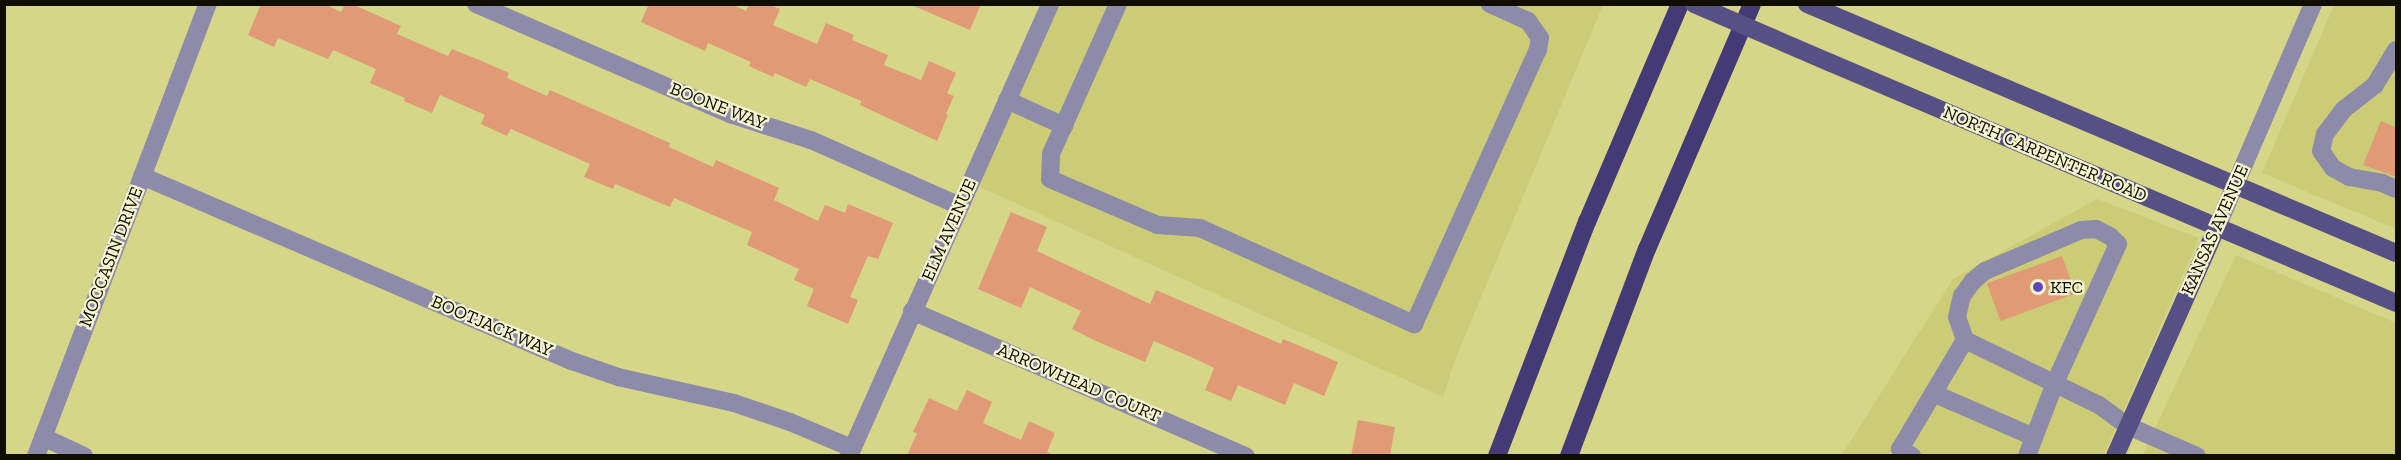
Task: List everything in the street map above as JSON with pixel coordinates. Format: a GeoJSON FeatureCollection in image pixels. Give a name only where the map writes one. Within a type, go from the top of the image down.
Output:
{"type":"FeatureCollection","features":[{"type":"Feature","properties":{"kind":"highway"},"geometry":{"type":"LineString","coordinates":[[1497,456],[1582,233],[1680,4]]}},
{"type":"Feature","properties":{"kind":"highway"},"geometry":{"type":"LineString","coordinates":[[1569,456],[1647,249],[1752,4]]}},
{"type":"Feature","properties":{"kind":"main road","name":"NORTH CARPENTER ROAD"},"geometry":{"type":"LineString","coordinates":[[1694,4],[2397,303]]}},
{"type":"Feature","properties":{"kind":"main road"},"geometry":{"type":"LineString","coordinates":[[1807,4],[2397,253]]}},
{"type":"Feature","properties":{"kind":"main road","name":"KANSAS AVENUE"},"geometry":{"type":"LineString","coordinates":[[2115,456],[2217,227]]}},
{"type":"Feature","properties":{"kind":"street","name":"MOCCASIN DRIVE"},"geometry":{"type":"LineString","coordinates":[[36,456],[208,4]]}},
{"type":"Feature","properties":{"kind":"street","name":"BOONE WAY"},"geometry":{"type":"LineString","coordinates":[[476,4],[733,115],[811,140],[960,206]]}},
{"type":"Feature","properties":{"kind":"street","name":"ELM AVENUE"},"geometry":{"type":"LineString","coordinates":[[850,452],[1050,4]]}},
{"type":"Feature","properties":{"kind":"street"},"geometry":{"type":"LineString","coordinates":[[1118,4],[1051,154],[1050,179],[1158,225],[1200,228],[1414,324],[1538,50],[1540,38],[1528,21],[1490,4]]}},
{"type":"Feature","properties":{"kind":"street","name":"KANSAS AVENUE"},"geometry":{"type":"LineString","coordinates":[[2217,227],[2313,4]]}},
{"type":"Feature","properties":{"kind":"street"},"geometry":{"type":"LineString","coordinates":[[2397,50],[2390,74],[2344,110],[2325,134],[2321,151],[2333,168],[2349,177],[2382,183],[2397,189]]}},
{"type":"Feature","properties":{"kind":"street"},"geometry":{"type":"LineString","coordinates":[[1007,100],[1064,126]]}},
{"type":"Feature","properties":{"kind":"street","name":"BOOTJACK WAY"},"geometry":{"type":"LineString","coordinates":[[142,176],[572,360],[618,377],[734,403],[790,422],[850,452]]}},
{"type":"Feature","properties":{"kind":"street"},"geometry":{"type":"LineString","coordinates":[[2027,456],[2055,383],[2118,244],[2110,236],[2096,230],[2081,230],[1985,271],[1973,281],[1962,296],[1957,317],[1965,340],[2055,383],[2099,405],[2128,426],[2197,456]]}},
{"type":"Feature","properties":{"kind":"street","name":"ARROWHEAD COURT"},"geometry":{"type":"LineString","coordinates":[[912,311],[1245,456]]}},
{"type":"Feature","properties":{"kind":"street"},"geometry":{"type":"LineString","coordinates":[[1902,453],[1965,340]]}},
{"type":"Feature","properties":{"kind":"street"},"geometry":{"type":"LineString","coordinates":[[1935,394],[2034,437]]}},
{"type":"Feature","properties":{"kind":"street"},"geometry":{"type":"LineString","coordinates":[[43,438],[84,456]]}},
{"type":"Feature","properties":{"kind":"shaded area"},"geometry":{"type":"Polygon","coordinates":[[[1060,5],[1603,5],[1455,360],[1443,397],[978,186],[1060,5]]]}},
{"type":"Feature","properties":{"kind":"shaded area"},"geometry":{"type":"Polygon","coordinates":[[[2334,5],[2396,5],[2396,229],[2262,173],[2334,5]]]}},
{"type":"Feature","properties":{"kind":"shaded area"},"geometry":{"type":"Polygon","coordinates":[[[2097,199],[2199,238],[2104,455],[1841,456],[1953,279],[2097,199]]]}},
{"type":"Feature","properties":{"kind":"shaded area"},"geometry":{"type":"Polygon","coordinates":[[[2236,255],[2396,323],[2396,455],[2142,456],[2236,255]]]}},
{"type":"Feature","properties":{"kind":"building"},"geometry":{"type":"Polygon","coordinates":[[[261,4],[324,4],[341,12],[345,4],[352,4],[401,26],[397,34],[448,56],[452,49],[509,73],[507,78],[547,96],[550,90],[670,143],[669,147],[713,167],[716,160],[779,188],[774,200],[818,221],[825,205],[845,213],[848,204],[893,223],[878,259],[868,256],[850,297],[858,300],[848,324],[807,306],[814,289],[794,280],[799,269],[747,245],[752,232],[674,198],[670,207],[615,184],[613,189],[584,177],[590,164],[511,129],[507,136],[481,124],[485,115],[440,95],[432,113],[404,101],[405,98],[370,83],[376,69],[333,50],[328,59],[278,38],[274,47],[248,35],[261,4]]]}},
{"type":"Feature","properties":{"kind":"building"},"geometry":{"type":"Polygon","coordinates":[[[649,4],[731,4],[746,11],[749,4],[768,4],[780,9],[773,25],[817,44],[826,23],[854,35],[852,40],[888,55],[884,65],[921,80],[929,61],[956,73],[947,93],[954,96],[946,114],[948,115],[937,141],[860,105],[861,101],[810,79],[806,87],[775,73],[773,77],[749,66],[751,62],[708,43],[705,51],[641,22],[649,4]]]}},
{"type":"Feature","properties":{"kind":"building"},"geometry":{"type":"Polygon","coordinates":[[[909,4],[981,4],[970,30],[909,4]]]}},
{"type":"Feature","properties":{"kind":"building"},"geometry":{"type":"Polygon","coordinates":[[[2381,121],[2397,128],[2397,177],[2363,165],[2381,121]]]}},
{"type":"Feature","properties":{"kind":"building"},"geometry":{"type":"Polygon","coordinates":[[[1011,212],[1047,227],[1037,251],[1150,304],[1156,290],[1281,344],[1283,339],[1338,362],[1324,396],[1294,383],[1285,405],[1238,385],[1231,401],[1205,390],[1214,368],[1200,361],[1154,341],[1145,362],[1096,341],[1072,329],[1081,311],[1030,287],[1021,308],[978,289],[1011,212]]]}},
{"type":"Feature","properties":{"kind":"building"},"geometry":{"type":"Polygon","coordinates":[[[2062,256],[2076,294],[2001,321],[1987,283],[2062,256]]]}},
{"type":"Feature","properties":{"kind":"building"},"geometry":{"type":"Polygon","coordinates":[[[967,390],[992,402],[983,423],[1021,440],[1029,421],[1055,433],[1047,452],[1055,456],[907,456],[917,433],[913,432],[929,398],[957,411],[967,390]]]}},
{"type":"Feature","properties":{"kind":"building"},"geometry":{"type":"Polygon","coordinates":[[[1358,420],[1395,427],[1390,456],[1351,456],[1358,420]]]}},
{"type":"Feature","properties":{"kind":"place","name":"KFC"},"geometry":{"type":"Point","coordinates":[2038,287]}}]}
